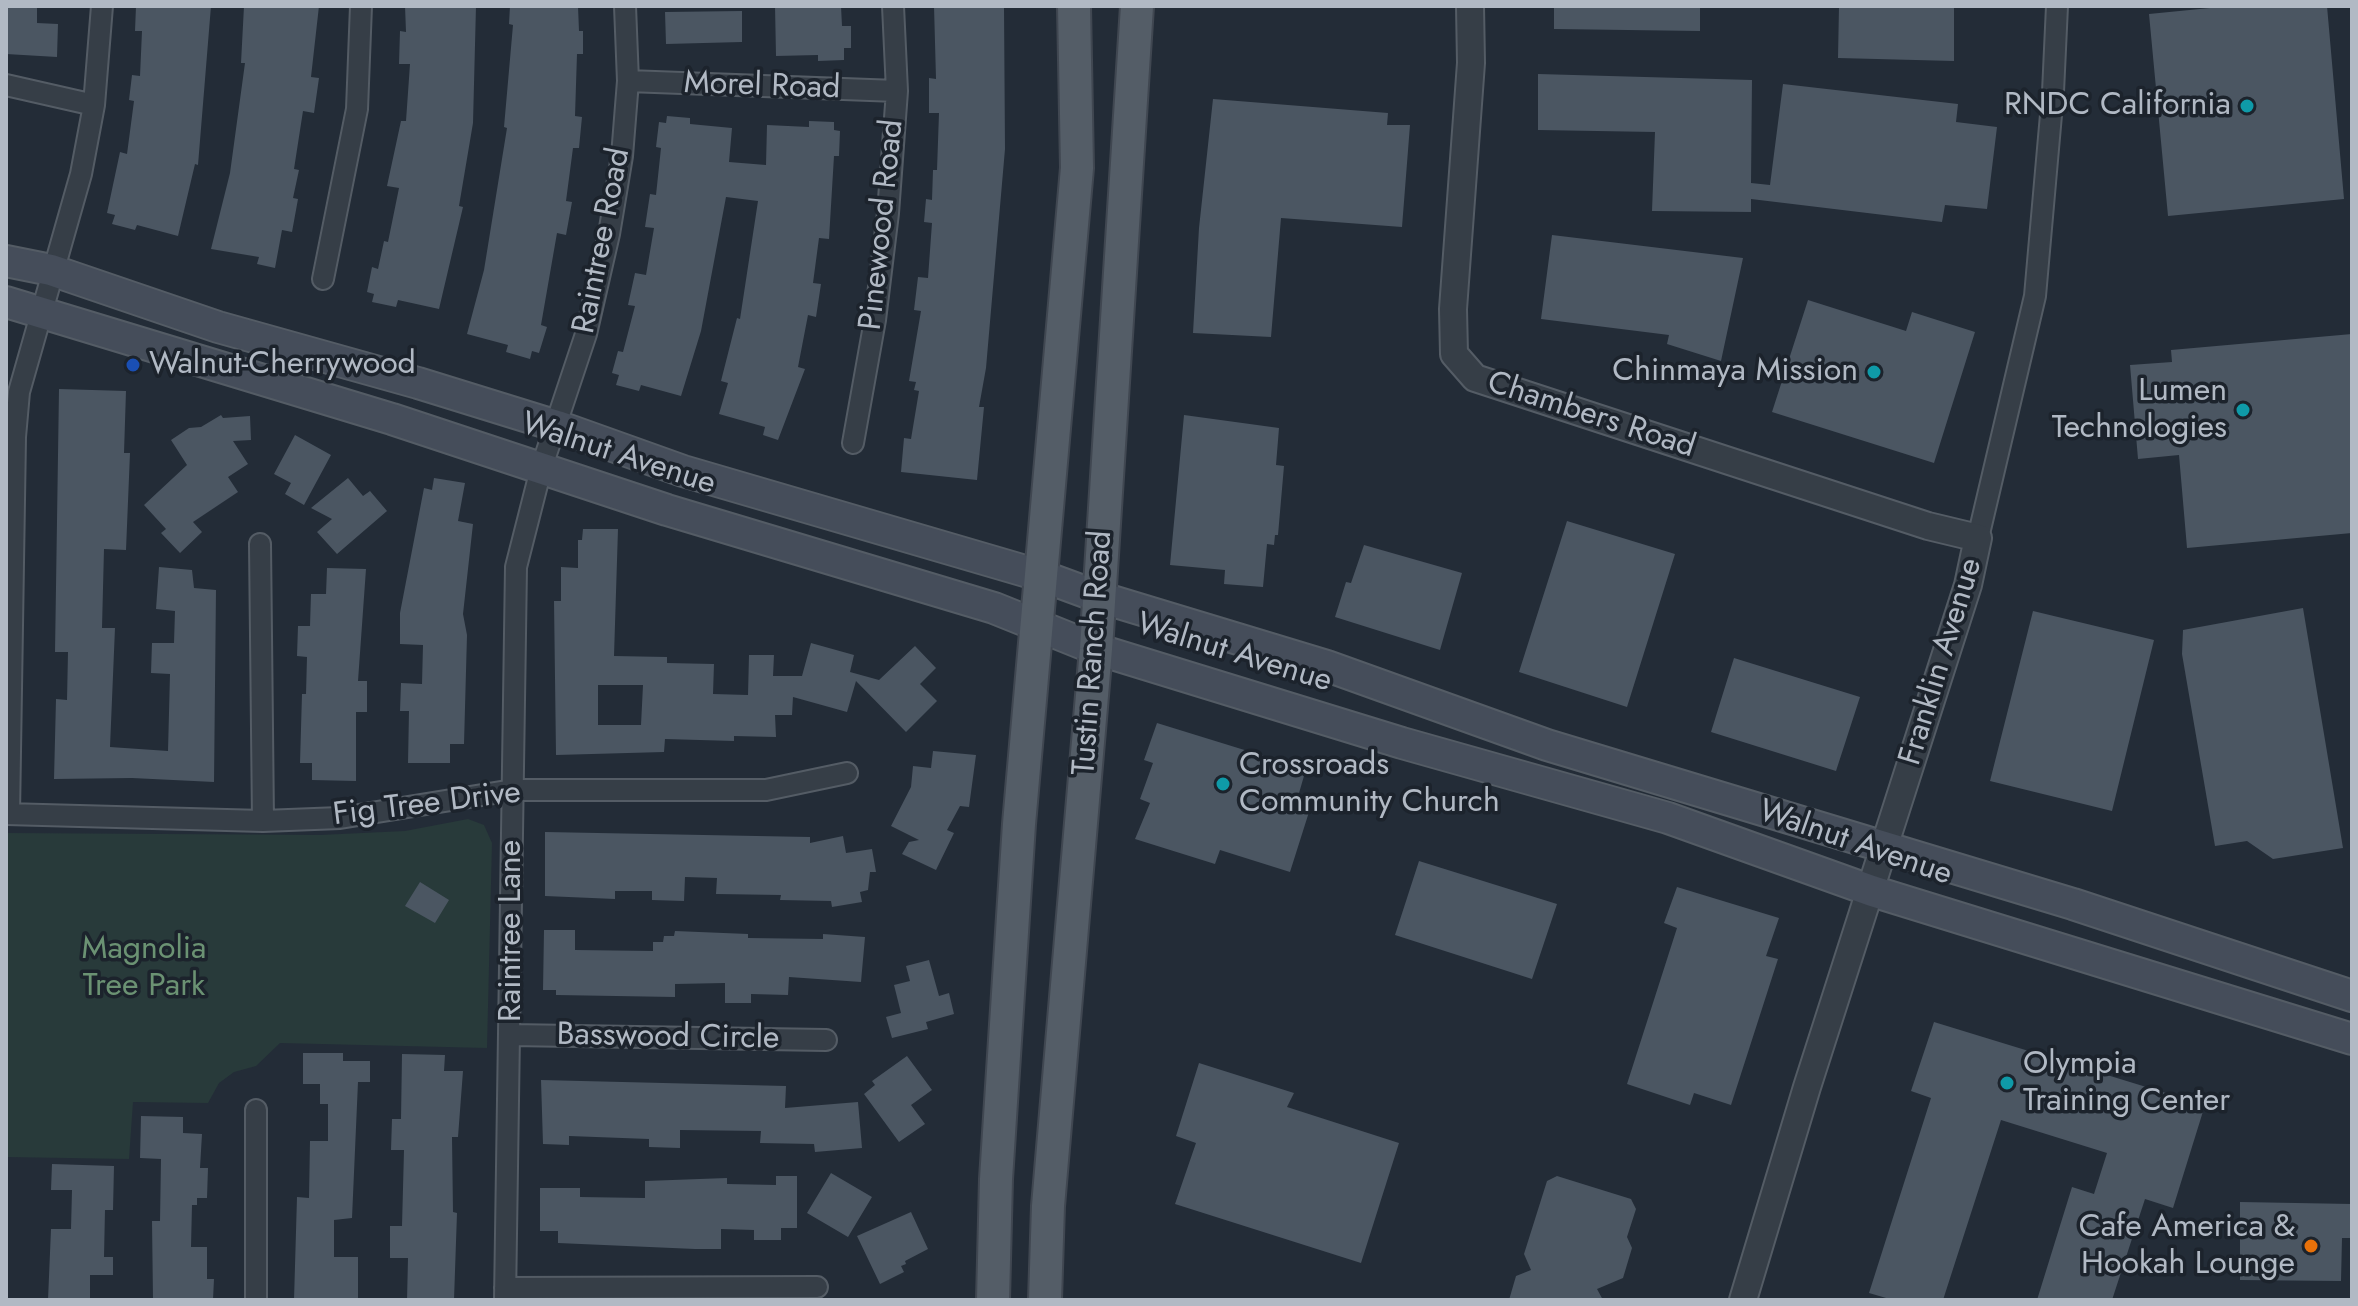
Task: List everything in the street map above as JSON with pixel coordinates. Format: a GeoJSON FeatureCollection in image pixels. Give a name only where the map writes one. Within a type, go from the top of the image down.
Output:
{"type":"FeatureCollection","features":[{"type":"Feature","properties":{"kind":"main road","name":"Tustin Ranch Road"},"geometry":{"type":"LineString","coordinates":[[993,1300],[1005,1017],[1077,168],[1074,6]]}},
{"type":"Feature","properties":{"kind":"main road","name":"Tustin Ranch Road"},"geometry":{"type":"LineString","coordinates":[[1045,1300],[1048,1206],[1096,649],[1137,6]]}},
{"type":"Feature","properties":{"kind":"main road","name":"Walnut Avenue"},"geometry":{"type":"LineString","coordinates":[[6,261],[51,270],[218,327],[557,426],[683,471],[1042,576],[1099,597],[1327,666],[1547,745],[1885,846],[2352,996]]}},
{"type":"Feature","properties":{"kind":"main road","name":"Walnut Avenue"},"geometry":{"type":"LineString","coordinates":[[6,302],[41,310],[667,510],[994,608],[1096,649],[1426,750],[1668,818],[1872,891],[2352,1039]]}},
{"type":"Feature","properties":{"kind":"main road"},"geometry":{"type":"LineString","coordinates":[[1426,750],[1438,706]]}},
{"type":"Feature","properties":{"kind":"street"},"geometry":{"type":"LineString","coordinates":[[8,814],[15,437],[19,392],[51,270],[81,174],[94,105],[102,6]]}},
{"type":"Feature","properties":{"kind":"street"},"geometry":{"type":"LineString","coordinates":[[323,279],[357,109],[361,6]]}},
{"type":"Feature","properties":{"kind":"street","name":"Raintree Road"},"geometry":{"type":"LineString","coordinates":[[541,469],[586,334],[609,234],[622,156],[628,81],[625,6]]}},
{"type":"Feature","properties":{"kind":"street","name":"Pinewood Road"},"geometry":{"type":"LineString","coordinates":[[853,443],[879,289],[897,91],[893,6]]}},
{"type":"Feature","properties":{"kind":"street","name":"Chambers Road"},"geometry":{"type":"LineString","coordinates":[[1470,6],[1471,63],[1453,309],[1454,354],[1475,378],[1928,526],[1978,538]]}},
{"type":"Feature","properties":{"kind":"street","name":"Franklin Avenue"},"geometry":{"type":"LineString","coordinates":[[1743,1300],[1799,1113],[1968,585],[2035,296],[2053,92],[2057,6]]}},
{"type":"Feature","properties":{"kind":"street","name":"Morel Road"},"geometry":{"type":"LineString","coordinates":[[628,81],[897,91]]}},
{"type":"Feature","properties":{"kind":"street"},"geometry":{"type":"LineString","coordinates":[[6,85],[94,105]]}},
{"type":"Feature","properties":{"kind":"street","name":"Raintree Lane"},"geometry":{"type":"LineString","coordinates":[[505,1294],[516,567],[541,469]]}},
{"type":"Feature","properties":{"kind":"street"},"geometry":{"type":"LineString","coordinates":[[260,544],[263,821]]}},
{"type":"Feature","properties":{"kind":"street","name":"Fig Tree Drive"},"geometry":{"type":"LineString","coordinates":[[8,814],[263,821],[354,816],[513,790],[766,790],[847,773]]}},
{"type":"Feature","properties":{"kind":"street","name":"Basswood Circle"},"geometry":{"type":"LineString","coordinates":[[511,1035],[826,1040]]}},
{"type":"Feature","properties":{"kind":"street"},"geometry":{"type":"LineString","coordinates":[[256,1110],[256,1300]]}},
{"type":"Feature","properties":{"kind":"street"},"geometry":{"type":"LineString","coordinates":[[505,1294],[817,1287]]}},
{"type":"Feature","properties":{"kind":"green space","name":"Magnolia Tree Park"},"geometry":{"type":"Polygon","coordinates":[[[468,819],[484,825],[492,843],[487,1048],[280,1043],[256,1066],[234,1072],[219,1083],[208,1103],[133,1102],[129,1159],[6,1157],[6,833],[320,835],[405,831],[468,819]]]}},
{"type":"Feature","properties":{"kind":"building"},"geometry":{"type":"Polygon","coordinates":[[[6,6],[37,6],[37,23],[58,24],[57,57],[6,54],[6,6]]]}},
{"type":"Feature","properties":{"kind":"building"},"geometry":{"type":"Polygon","coordinates":[[[136,6],[211,6],[198,165],[195,164],[178,236],[137,225],[135,230],[112,224],[115,215],[107,213],[120,152],[127,154],[134,101],[129,100],[132,75],[140,76],[142,31],[135,31],[136,6]]]}},
{"type":"Feature","properties":{"kind":"building"},"geometry":{"type":"Polygon","coordinates":[[[244,6],[319,6],[311,77],[319,78],[314,113],[303,111],[294,169],[299,170],[293,198],[298,199],[292,232],[282,230],[275,268],[257,264],[259,257],[211,249],[230,173],[245,63],[241,63],[244,6]]]}},
{"type":"Feature","properties":{"kind":"building"},"geometry":{"type":"Polygon","coordinates":[[[405,6],[476,6],[473,123],[459,206],[463,207],[439,309],[398,300],[396,307],[372,302],[374,294],[367,292],[372,267],[378,269],[384,241],[388,242],[399,188],[387,186],[401,121],[406,121],[410,64],[399,64],[400,31],[406,32],[405,6]]]}},
{"type":"Feature","properties":{"kind":"building"},"geometry":{"type":"Polygon","coordinates":[[[510,6],[578,6],[579,31],[583,31],[583,54],[577,54],[575,116],[582,117],[579,148],[573,148],[566,201],[572,202],[566,235],[557,233],[541,325],[547,327],[539,353],[532,351],[530,359],[506,352],[508,345],[467,334],[484,270],[507,128],[504,127],[513,25],[509,24],[510,6]]]}},
{"type":"Feature","properties":{"kind":"building"},"geometry":{"type":"Polygon","coordinates":[[[775,6],[841,6],[842,26],[851,26],[851,48],[844,48],[844,60],[818,61],[818,55],[776,56],[775,6]]]}},
{"type":"Feature","properties":{"kind":"building"},"geometry":{"type":"Polygon","coordinates":[[[934,6],[1004,7],[1005,149],[986,368],[979,407],[984,407],[977,480],[901,472],[904,438],[911,439],[919,391],[914,390],[916,382],[909,381],[921,311],[914,310],[918,277],[928,278],[932,223],[924,222],[926,199],[932,200],[933,170],[937,170],[939,113],[929,113],[929,78],[936,79],[934,6]]]}},
{"type":"Feature","properties":{"kind":"building"},"geometry":{"type":"Polygon","coordinates":[[[1554,6],[1700,6],[1700,31],[1554,29],[1554,6]]]}},
{"type":"Feature","properties":{"kind":"building"},"geometry":{"type":"Polygon","coordinates":[[[1839,6],[1954,6],[1954,61],[1838,58],[1839,6]]]}},
{"type":"Feature","properties":{"kind":"building","name":"RNDC California"},"geometry":{"type":"Polygon","coordinates":[[[2230,6],[2327,6],[2344,199],[2168,216],[2149,14],[2230,6]]]}},
{"type":"Feature","properties":{"kind":"building"},"geometry":{"type":"Polygon","coordinates":[[[742,11],[742,42],[666,44],[665,12],[742,11]]]}},
{"type":"Feature","properties":{"kind":"building"},"geometry":{"type":"Polygon","coordinates":[[[1538,74],[1752,80],[1751,183],[1770,185],[1783,84],[1958,104],[1956,122],[1997,127],[1987,209],[1945,205],[1942,222],[1751,199],[1751,212],[1652,211],[1655,132],[1538,130],[1538,74]]]}},
{"type":"Feature","properties":{"kind":"building"},"geometry":{"type":"Polygon","coordinates":[[[1213,99],[1388,113],[1387,125],[1410,125],[1402,227],[1281,218],[1271,337],[1193,333],[1199,228],[1213,99]]]}},
{"type":"Feature","properties":{"kind":"building"},"geometry":{"type":"Polygon","coordinates":[[[667,116],[690,118],[690,124],[732,128],[729,162],[766,165],[767,125],[809,127],[809,121],[834,122],[834,130],[840,131],[839,156],[834,156],[829,239],[819,238],[813,283],[821,284],[816,317],[808,315],[798,367],[805,369],[778,440],[763,435],[765,427],[719,414],[728,383],[721,381],[737,318],[740,319],[758,201],[726,197],[701,331],[681,396],[641,385],[639,391],[616,385],[619,375],[612,373],[618,351],[623,352],[635,306],[628,305],[635,273],[646,275],[654,228],[645,227],[650,194],[656,195],[661,148],[656,147],[659,122],[666,123],[667,116]]]}},
{"type":"Feature","properties":{"kind":"building"},"geometry":{"type":"Polygon","coordinates":[[[1552,235],[1743,258],[1721,361],[1667,344],[1669,335],[1541,319],[1552,235]]]}},
{"type":"Feature","properties":{"kind":"building","name":"Chinmaya Mission"},"geometry":{"type":"Polygon","coordinates":[[[1808,300],[1906,331],[1912,312],[1975,332],[1934,463],[1772,412],[1808,300]]]}},
{"type":"Feature","properties":{"kind":"building","name":"Lumen Technologies"},"geometry":{"type":"Polygon","coordinates":[[[2352,334],[2352,533],[2187,548],[2179,455],[2138,459],[2130,365],[2172,362],[2171,350],[2352,334]]]}},
{"type":"Feature","properties":{"kind":"building"},"geometry":{"type":"Polygon","coordinates":[[[59,389],[126,391],[124,453],[130,453],[126,550],[104,549],[102,628],[115,628],[110,747],[168,751],[170,674],[151,673],[152,643],[174,643],[175,611],[156,609],[159,567],[192,570],[194,588],[216,590],[214,782],[132,778],[54,779],[56,699],[67,700],[68,652],[55,652],[59,389]]]}},
{"type":"Feature","properties":{"kind":"building"},"geometry":{"type":"Polygon","coordinates":[[[221,415],[223,418],[250,416],[251,440],[233,441],[248,464],[228,477],[238,492],[193,522],[202,532],[180,553],[161,533],[166,529],[144,505],[187,465],[171,440],[189,428],[201,427],[221,415]]]}},
{"type":"Feature","properties":{"kind":"building"},"geometry":{"type":"Polygon","coordinates":[[[1184,415],[1279,428],[1276,465],[1284,466],[1278,535],[1275,535],[1274,545],[1267,544],[1263,587],[1224,584],[1225,570],[1170,565],[1184,415]]]}},
{"type":"Feature","properties":{"kind":"building"},"geometry":{"type":"Polygon","coordinates":[[[295,435],[331,455],[304,505],[285,494],[291,483],[274,474],[295,435]]]}},
{"type":"Feature","properties":{"kind":"building"},"geometry":{"type":"Polygon","coordinates":[[[348,478],[363,496],[370,491],[387,511],[337,554],[317,532],[332,519],[311,508],[348,478]]]}},
{"type":"Feature","properties":{"kind":"building"},"geometry":{"type":"Polygon","coordinates":[[[434,478],[465,483],[458,521],[473,524],[463,614],[467,635],[464,744],[450,744],[450,763],[408,763],[409,711],[400,711],[401,683],[422,684],[423,645],[400,644],[400,613],[424,488],[432,490],[434,478]]]}},
{"type":"Feature","properties":{"kind":"building"},"geometry":{"type":"Polygon","coordinates":[[[1567,521],[1675,554],[1627,707],[1519,672],[1567,521]]]}},
{"type":"Feature","properties":{"kind":"building"},"geometry":{"type":"Polygon","coordinates":[[[583,529],[618,529],[614,656],[667,657],[667,663],[714,664],[713,694],[748,695],[749,655],[774,655],[773,676],[802,676],[811,643],[854,655],[850,672],[879,680],[915,646],[936,668],[920,684],[937,701],[906,732],[856,681],[847,712],[793,697],[792,715],[775,715],[776,737],[734,736],[734,741],[665,739],[664,752],[556,755],[554,601],[561,601],[561,567],[578,568],[578,540],[582,540],[583,529]],[[598,685],[598,725],[641,725],[643,685],[598,685]]]}},
{"type":"Feature","properties":{"kind":"building"},"geometry":{"type":"Polygon","coordinates":[[[1364,545],[1462,573],[1440,650],[1335,617],[1346,582],[1351,583],[1364,545]]]}},
{"type":"Feature","properties":{"kind":"building"},"geometry":{"type":"Polygon","coordinates":[[[327,568],[366,569],[358,681],[367,681],[367,712],[356,712],[356,781],[312,780],[312,763],[300,763],[302,694],[306,694],[307,657],[297,656],[298,626],[310,626],[311,594],[326,594],[327,568]]]}},
{"type":"Feature","properties":{"kind":"building"},"geometry":{"type":"Polygon","coordinates":[[[2303,608],[2343,848],[2273,859],[2247,841],[2215,846],[2182,654],[2183,630],[2303,608]]]}},
{"type":"Feature","properties":{"kind":"building"},"geometry":{"type":"Polygon","coordinates":[[[2033,611],[2154,640],[2112,811],[1990,781],[2033,611]]]}},
{"type":"Feature","properties":{"kind":"building"},"geometry":{"type":"Polygon","coordinates":[[[1734,658],[1860,697],[1836,771],[1711,732],[1734,658]]]}},
{"type":"Feature","properties":{"kind":"building","name":"Crossroads Community Church"},"geometry":{"type":"Polygon","coordinates":[[[1157,723],[1306,769],[1295,807],[1309,812],[1290,872],[1220,850],[1215,864],[1135,839],[1150,803],[1140,799],[1153,763],[1144,760],[1157,723]]]}},
{"type":"Feature","properties":{"kind":"building"},"geometry":{"type":"Polygon","coordinates":[[[933,751],[976,755],[969,807],[960,806],[947,830],[954,833],[936,870],[902,854],[909,842],[919,840],[891,826],[911,787],[913,766],[931,768],[933,751]]]}},
{"type":"Feature","properties":{"kind":"building"},"geometry":{"type":"Polygon","coordinates":[[[545,832],[810,837],[810,843],[843,836],[846,853],[872,849],[876,872],[870,872],[868,890],[860,892],[862,902],[832,907],[831,901],[780,900],[781,895],[716,894],[717,878],[685,877],[684,901],[652,900],[652,891],[615,891],[615,899],[545,896],[545,832]]]}},
{"type":"Feature","properties":{"kind":"building"},"geometry":{"type":"Polygon","coordinates":[[[1419,861],[1557,904],[1532,979],[1395,935],[1419,861]]]}},
{"type":"Feature","properties":{"kind":"building"},"geometry":{"type":"Polygon","coordinates":[[[420,882],[449,900],[435,923],[405,906],[420,882]]]}},
{"type":"Feature","properties":{"kind":"building"},"geometry":{"type":"Polygon","coordinates":[[[1677,887],[1779,918],[1766,956],[1778,959],[1731,1105],[1694,1093],[1690,1105],[1627,1084],[1677,928],[1664,923],[1677,887]]]}},
{"type":"Feature","properties":{"kind":"building"},"geometry":{"type":"Polygon","coordinates":[[[544,930],[575,930],[575,950],[653,951],[653,942],[663,942],[664,936],[674,936],[675,931],[748,934],[748,938],[823,939],[823,934],[865,937],[861,982],[789,977],[788,995],[751,994],[751,1003],[725,1003],[725,983],[675,984],[675,997],[556,995],[556,990],[543,990],[544,930]]]}},
{"type":"Feature","properties":{"kind":"building"},"geometry":{"type":"Polygon","coordinates":[[[929,960],[939,996],[949,993],[954,1014],[926,1022],[928,1029],[892,1038],[886,1017],[901,1013],[894,985],[910,981],[906,966],[929,960]]]}},
{"type":"Feature","properties":{"kind":"building"},"geometry":{"type":"Polygon","coordinates":[[[1934,1022],[2205,1105],[2173,1208],[2145,1199],[2112,1300],[2037,1300],[2072,1187],[2094,1194],[2107,1153],[2001,1120],[1943,1300],[1893,1300],[1869,1293],[1931,1098],[1911,1091],[1934,1022]]]}},
{"type":"Feature","properties":{"kind":"building"},"geometry":{"type":"Polygon","coordinates":[[[303,1053],[343,1053],[343,1061],[370,1061],[370,1082],[358,1082],[352,1218],[334,1220],[334,1257],[358,1257],[358,1300],[294,1300],[297,1197],[309,1198],[310,1141],[328,1141],[328,1104],[320,1104],[320,1084],[303,1084],[303,1053]]]}},
{"type":"Feature","properties":{"kind":"building"},"geometry":{"type":"Polygon","coordinates":[[[402,1054],[445,1055],[444,1071],[463,1071],[458,1137],[452,1137],[453,1212],[457,1213],[454,1300],[407,1300],[408,1258],[390,1258],[390,1226],[402,1226],[404,1150],[391,1150],[392,1119],[401,1119],[402,1054]]]}},
{"type":"Feature","properties":{"kind":"building"},"geometry":{"type":"Polygon","coordinates":[[[907,1056],[932,1090],[911,1105],[925,1124],[899,1142],[864,1094],[875,1085],[872,1081],[907,1056]]]}},
{"type":"Feature","properties":{"kind":"building"},"geometry":{"type":"Polygon","coordinates":[[[1199,1063],[1294,1093],[1287,1107],[1399,1143],[1361,1263],[1175,1204],[1196,1143],[1176,1136],[1199,1063]]]}},
{"type":"Feature","properties":{"kind":"building"},"geometry":{"type":"Polygon","coordinates":[[[541,1080],[786,1086],[785,1108],[858,1102],[862,1148],[815,1152],[814,1144],[760,1143],[761,1131],[680,1130],[680,1148],[649,1147],[649,1139],[569,1136],[569,1145],[543,1144],[541,1080]]]}},
{"type":"Feature","properties":{"kind":"building"},"geometry":{"type":"Polygon","coordinates":[[[141,1116],[183,1117],[183,1133],[202,1134],[200,1168],[208,1168],[207,1198],[197,1198],[197,1205],[192,1205],[191,1247],[207,1247],[207,1279],[214,1279],[213,1300],[153,1300],[152,1221],[160,1221],[161,1159],[140,1158],[141,1116]]]}},
{"type":"Feature","properties":{"kind":"building"},"geometry":{"type":"Polygon","coordinates":[[[52,1164],[114,1166],[113,1210],[105,1210],[104,1257],[113,1257],[113,1275],[90,1275],[90,1300],[48,1300],[51,1229],[71,1229],[72,1190],[51,1190],[52,1164]]]}},
{"type":"Feature","properties":{"kind":"building"},"geometry":{"type":"Polygon","coordinates":[[[831,1173],[872,1197],[848,1237],[807,1213],[831,1173]]]}},
{"type":"Feature","properties":{"kind":"building"},"geometry":{"type":"Polygon","coordinates":[[[776,1176],[797,1176],[797,1228],[781,1228],[781,1240],[754,1240],[754,1230],[721,1229],[721,1249],[695,1249],[558,1243],[558,1231],[540,1231],[540,1188],[580,1188],[580,1197],[645,1198],[645,1181],[727,1178],[727,1184],[776,1185],[776,1176]]]}},
{"type":"Feature","properties":{"kind":"building"},"geometry":{"type":"Polygon","coordinates":[[[1557,1176],[1631,1199],[1636,1209],[1627,1237],[1632,1248],[1623,1278],[1597,1289],[1603,1300],[1509,1300],[1516,1276],[1531,1270],[1524,1254],[1547,1181],[1557,1176]]]}},
{"type":"Feature","properties":{"kind":"building"},"geometry":{"type":"Polygon","coordinates":[[[2240,1202],[2352,1204],[2352,1238],[2342,1238],[2341,1281],[2240,1280],[2240,1202]]]}},
{"type":"Feature","properties":{"kind":"building"},"geometry":{"type":"Polygon","coordinates":[[[911,1212],[928,1249],[905,1261],[906,1264],[901,1266],[904,1272],[880,1284],[857,1236],[911,1212]]]}},
{"type":"Feature","properties":{"kind":"place","name":"RNDC California"},"geometry":{"type":"Point","coordinates":[2247,106]}},
{"type":"Feature","properties":{"kind":"place","name":"Walnut-Cherrywood"},"geometry":{"type":"Point","coordinates":[133,365]}},
{"type":"Feature","properties":{"kind":"place","name":"Chinmaya Mission"},"geometry":{"type":"Point","coordinates":[1874,372]}},
{"type":"Feature","properties":{"kind":"place","name":"Lumen Technologies"},"geometry":{"type":"Point","coordinates":[2243,410]}},
{"type":"Feature","properties":{"kind":"place","name":"Crossroads Community Church"},"geometry":{"type":"Point","coordinates":[1223,784]}},
{"type":"Feature","properties":{"kind":"place","name":"Olympia Training Center"},"geometry":{"type":"Point","coordinates":[2007,1083]}},
{"type":"Feature","properties":{"kind":"place","name":"Cafe America & Hookah Lounge"},"geometry":{"type":"Point","coordinates":[2311,1246]}}]}
